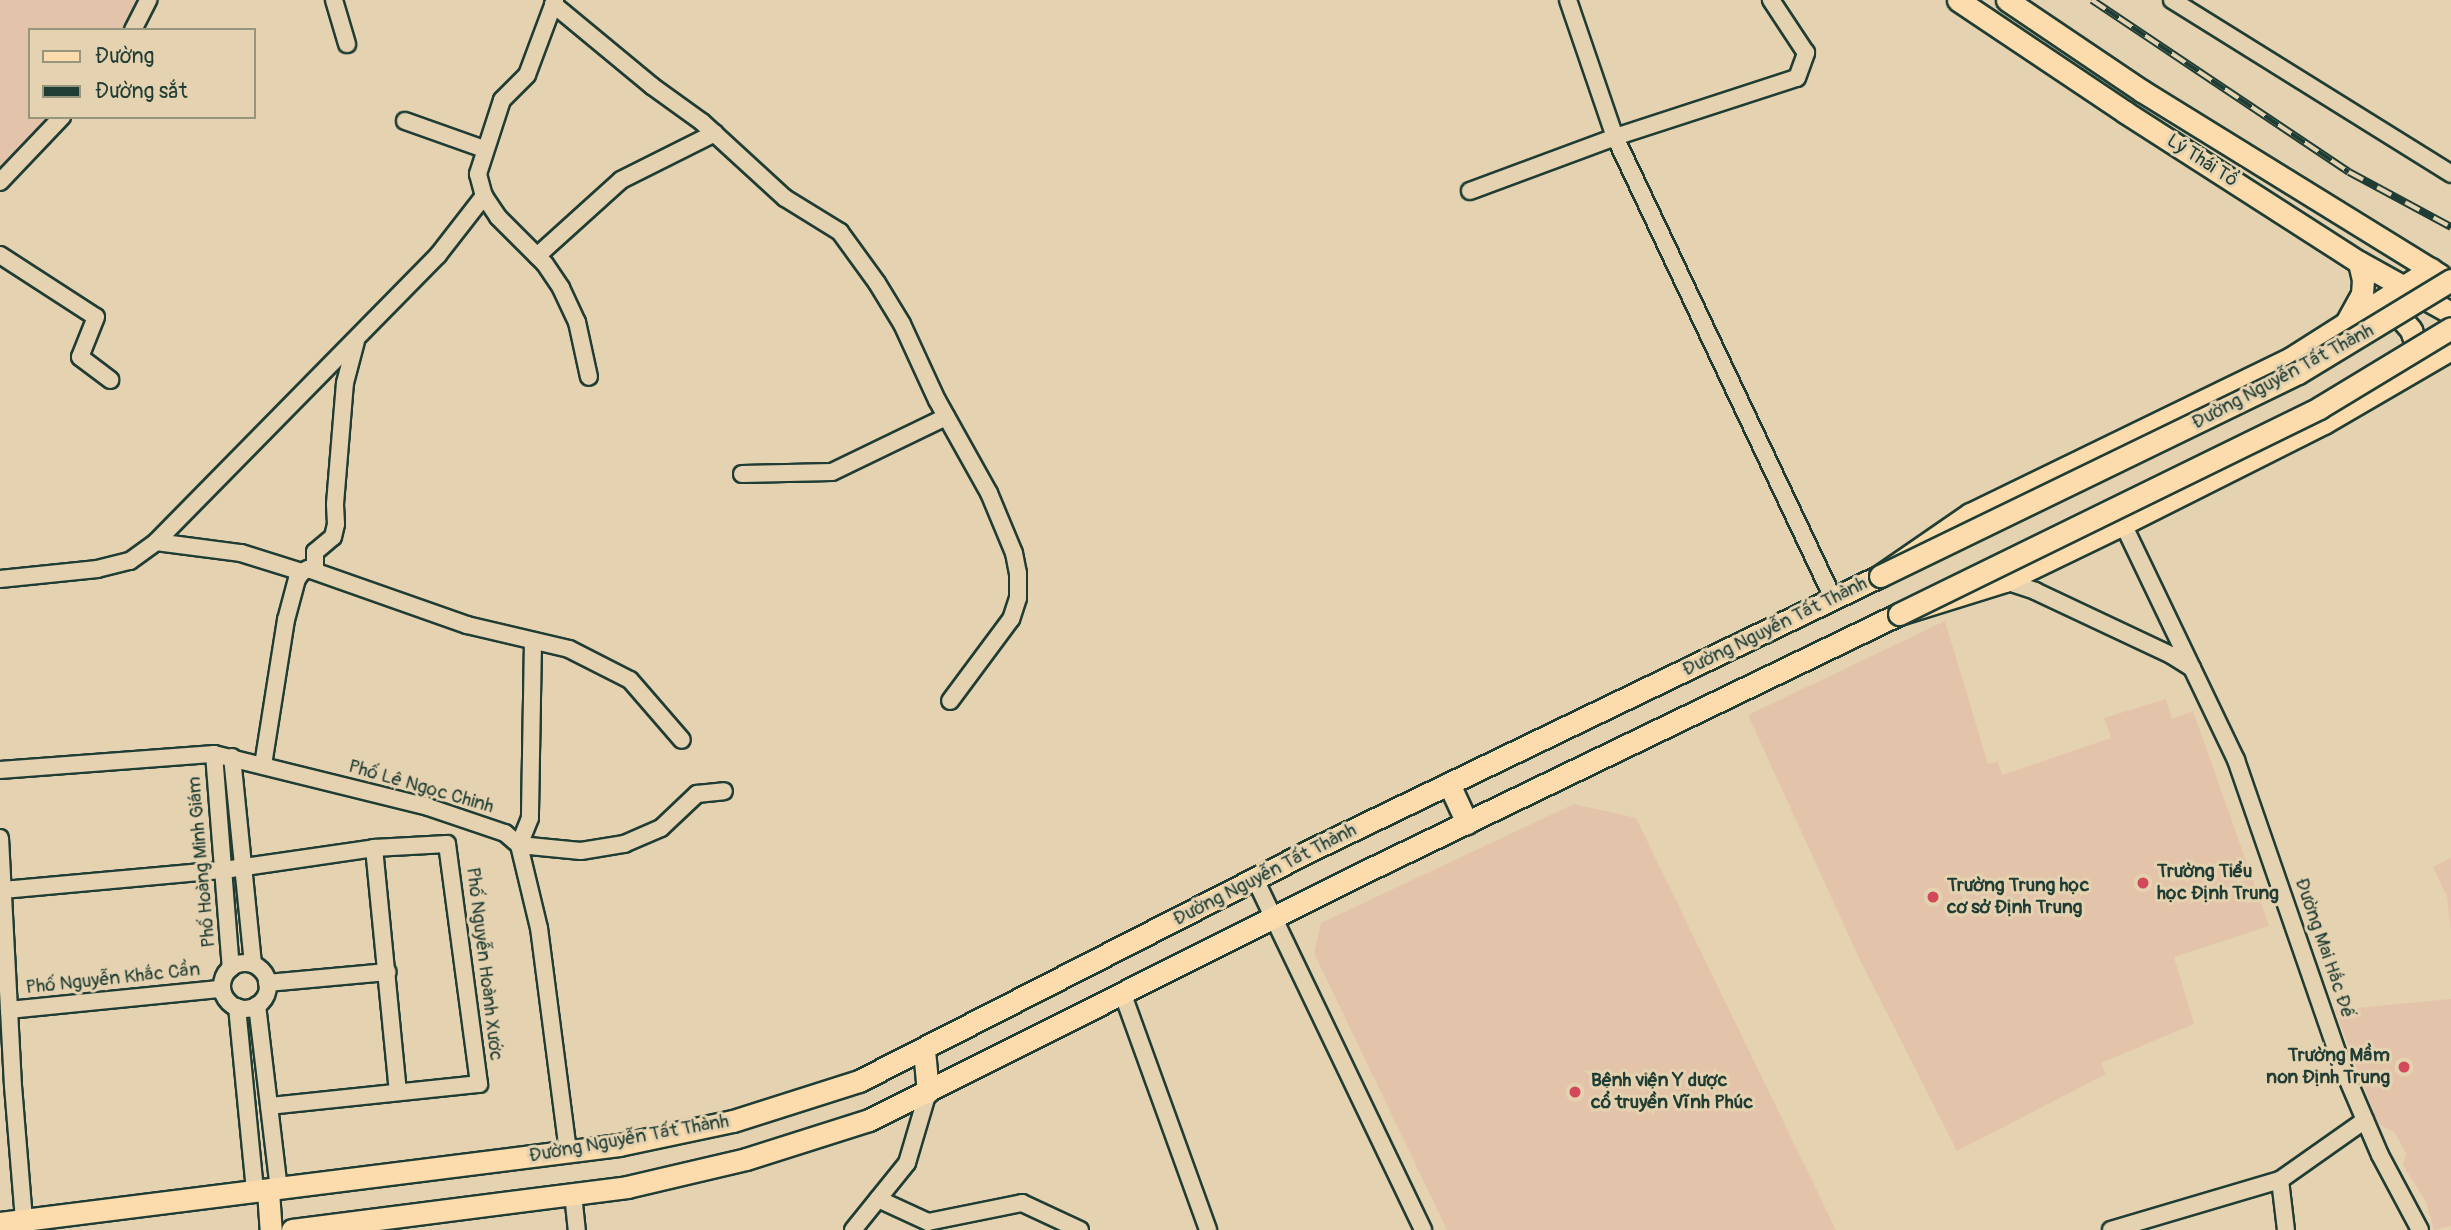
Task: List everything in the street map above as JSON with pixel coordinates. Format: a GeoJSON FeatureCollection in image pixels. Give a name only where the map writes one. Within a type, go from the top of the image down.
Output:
{"type":"FeatureCollection","features":[{"type":"Feature","properties":{"kind":"main road","name":"Lý Thái Tổ"},"geometry":{"type":"LineString","coordinates":[[1958,0],[2125,112],[2359,262],[2451,313]]}},
{"type":"Feature","properties":{"kind":"main road","name":"Lý Thái Tổ"},"geometry":{"type":"LineString","coordinates":[[2007,0],[2142,91],[2451,281]]}},
{"type":"Feature","properties":{"kind":"main road"},"geometry":{"type":"LineString","coordinates":[[2342,327],[2362,294],[2363,279],[2359,262]]}},
{"type":"Feature","properties":{"kind":"main road"},"geometry":{"type":"LineString","coordinates":[[1880,576],[1970,514],[2291,358],[2431,270]]}},
{"type":"Feature","properties":{"kind":"main road","name":"Đường Nguyễn Tất Thành"},"geometry":{"type":"LineString","coordinates":[[0,1223],[568,1152],[733,1121],[859,1081],[1255,879],[2298,373],[2451,281]]}},
{"type":"Feature","properties":{"kind":"main road"},"geometry":{"type":"LineString","coordinates":[[2375,306],[2399,316],[2411,330],[2417,347],[2413,372]]}},
{"type":"Feature","properties":{"kind":"main road"},"geometry":{"type":"LineString","coordinates":[[292,1230],[628,1187],[746,1159],[869,1120],[1274,917],[2319,408],[2451,328]]}},
{"type":"Feature","properties":{"kind":"main road"},"geometry":{"type":"LineString","coordinates":[[1899,614],[2005,581],[2324,423],[2449,351]]}},
{"type":"Feature","properties":{"kind":"main road"},"geometry":{"type":"LineString","coordinates":[[1449,784],[1467,823]]}},
{"type":"Feature","properties":{"kind":"main road"},"geometry":{"type":"LineString","coordinates":[[923,1050],[928,1092]]}},
{"type":"Feature","properties":{"kind":"main road"},"geometry":{"type":"LineString","coordinates":[[268,1191],[271,1230]]}},
{"type":"Feature","properties":{"kind":"street"},"geometry":{"type":"LineString","coordinates":[[134,28],[148,0]]}},
{"type":"Feature","properties":{"kind":"street"},"geometry":{"type":"LineString","coordinates":[[334,0],[347,44]]}},
{"type":"Feature","properties":{"kind":"street"},"geometry":{"type":"LineString","coordinates":[[1568,0],[1615,137],[1833,598]]}},
{"type":"Feature","properties":{"kind":"street"},"geometry":{"type":"LineString","coordinates":[[1470,191],[1615,137],[1797,78],[1807,53],[1771,0]]}},
{"type":"Feature","properties":{"kind":"street"},"geometry":{"type":"LineString","coordinates":[[2172,0],[2451,174]]}},
{"type":"Feature","properties":{"kind":"street"},"geometry":{"type":"LineString","coordinates":[[589,377],[577,322],[561,288],[537,256],[498,217],[484,196],[478,174],[502,100],[527,75],[554,2],[715,133],[785,198],[840,232],[877,283],[902,324],[946,417],[989,493],[1014,553],[1018,598],[1011,619],[998,640],[950,701]]}},
{"type":"Feature","properties":{"kind":"street"},"geometry":{"type":"LineString","coordinates":[[0,182],[60,119]]}},
{"type":"Feature","properties":{"kind":"street"},"geometry":{"type":"LineString","coordinates":[[405,121],[484,149]]}},
{"type":"Feature","properties":{"kind":"street"},"geometry":{"type":"LineString","coordinates":[[537,256],[621,180],[715,133]]}},
{"type":"Feature","properties":{"kind":"street"},"geometry":{"type":"LineString","coordinates":[[0,579],[97,569],[130,561],[156,542],[438,255],[484,196]]}},
{"type":"Feature","properties":{"kind":"street"},"geometry":{"type":"LineString","coordinates":[[0,255],[96,317],[80,357],[110,380]]}},
{"type":"Feature","properties":{"kind":"street"},"geometry":{"type":"LineString","coordinates":[[263,765],[286,620],[315,552],[333,537],[336,524],[335,504],[345,383],[357,339]]}},
{"type":"Feature","properties":{"kind":"street"},"geometry":{"type":"LineString","coordinates":[[742,474],[832,472],[946,417]]}},
{"type":"Feature","properties":{"kind":"street","name":"Đường Mai Hắc Đế"},"geometry":{"type":"LineString","coordinates":[[2123,524],[2236,760],[2341,1064],[2365,1120],[2420,1230]]}},
{"type":"Feature","properties":{"kind":"street"},"geometry":{"type":"LineString","coordinates":[[156,542],[241,553],[308,571],[467,625],[569,649],[630,680],[682,740]]}},
{"type":"Feature","properties":{"kind":"street"},"geometry":{"type":"LineString","coordinates":[[2005,581],[2035,591],[2171,655],[2194,670]]}},
{"type":"Feature","properties":{"kind":"street"},"geometry":{"type":"LineString","coordinates":[[533,642],[530,818],[519,845],[539,928],[568,1152]]}},
{"type":"Feature","properties":{"kind":"street","name":"Phố Lê Ngọc Chinh"},"geometry":{"type":"LineString","coordinates":[[0,770],[214,754],[428,807],[505,833],[519,845]]}},
{"type":"Feature","properties":{"kind":"street","name":"Phố Hoàng Minh Giám"},"geometry":{"type":"LineString","coordinates":[[214,754],[231,968]]}},
{"type":"Feature","properties":{"kind":"street","name":"Phố Hoàng Minh Giám"},"geometry":{"type":"LineString","coordinates":[[232,757],[253,964]]}},
{"type":"Feature","properties":{"kind":"street"},"geometry":{"type":"LineString","coordinates":[[519,845],[581,851],[624,844],[661,828],[697,794],[724,791]]}},
{"type":"Feature","properties":{"kind":"street"},"geometry":{"type":"LineString","coordinates":[[0,838],[3,964],[9,1010],[7,1087],[24,1220]]}},
{"type":"Feature","properties":{"kind":"street","name":"Phố Nguyễn Hoành Xước"},"geometry":{"type":"LineString","coordinates":[[3,890],[224,870],[243,865],[374,848],[447,844],[479,1084],[269,1106]]}},
{"type":"Feature","properties":{"kind":"street"},"geometry":{"type":"LineString","coordinates":[[374,848],[398,1092]]}},
{"type":"Feature","properties":{"kind":"street"},"geometry":{"type":"LineString","coordinates":[[1255,879],[1423,1230]]}},
{"type":"Feature","properties":{"kind":"street"},"geometry":{"type":"LineString","coordinates":[[244,962],[253,964],[261,970],[267,983],[265,997],[250,1009],[237,1007],[225,999],[221,989],[222,980],[231,968],[244,962]]}},
{"type":"Feature","properties":{"kind":"street"},"geometry":{"type":"LineString","coordinates":[[267,983],[387,972]]}},
{"type":"Feature","properties":{"kind":"street","name":"Phố Nguyễn Khắc Cần"},"geometry":{"type":"LineString","coordinates":[[9,1010],[221,989]]}},
{"type":"Feature","properties":{"kind":"street"},"geometry":{"type":"LineString","coordinates":[[1122,992],[1208,1230]]}},
{"type":"Feature","properties":{"kind":"street"},"geometry":{"type":"LineString","coordinates":[[257,1005],[269,1106],[268,1191]]}},
{"type":"Feature","properties":{"kind":"street"},"geometry":{"type":"LineString","coordinates":[[237,1007],[268,1191]]}},
{"type":"Feature","properties":{"kind":"street"},"geometry":{"type":"LineString","coordinates":[[853,1230],[907,1163],[928,1092]]}},
{"type":"Feature","properties":{"kind":"street"},"geometry":{"type":"LineString","coordinates":[[2111,1230],[2280,1180],[2365,1120]]}},
{"type":"Feature","properties":{"kind":"street"},"geometry":{"type":"LineString","coordinates":[[2280,1180],[2286,1230]]}},
{"type":"Feature","properties":{"kind":"street"},"geometry":{"type":"LineString","coordinates":[[573,1194],[577,1230]]}},
{"type":"Feature","properties":{"kind":"street"},"geometry":{"type":"LineString","coordinates":[[878,1199],[928,1222],[1022,1203],[1080,1230]]}},
{"type":"Feature","properties":{"kind":"shaded area"},"geometry":{"type":"Polygon","coordinates":[[[0,0],[140,0],[121,28],[28,28],[28,119],[46,119],[0,168],[0,0]]]}},
{"type":"Feature","properties":{"kind":"shaded area","name":"Trường Trung học cơ sở Định Trung"},"geometry":{"type":"Polygon","coordinates":[[[1945,621],[1988,764],[1998,762],[2002,775],[2111,738],[2104,718],[2166,699],[2172,719],[2193,711],[2269,926],[2174,957],[2194,1024],[2101,1063],[2106,1074],[1957,1151],[1859,958],[1748,715],[1945,621]]]}},
{"type":"Feature","properties":{"kind":"shaded area","name":"Bệnh viện Y dược cổ truyền Vĩnh Phúc"},"geometry":{"type":"Polygon","coordinates":[[[1574,804],[1636,818],[1836,1230],[1447,1230],[1314,953],[1321,923],[1574,804]]]}},
{"type":"Feature","properties":{"kind":"shaded area"},"geometry":{"type":"Polygon","coordinates":[[[2451,858],[2451,929],[2447,897],[2433,867],[2451,858]]]}},
{"type":"Feature","properties":{"kind":"shaded area","name":"Trường Mầm non Định Trung"},"geometry":{"type":"Polygon","coordinates":[[[2451,999],[2451,1226],[2434,1230],[2426,1202],[2403,1165],[2406,1153],[2394,1132],[2378,1124],[2335,1010],[2451,999]]]}},
{"type":"Feature","properties":{"kind":"railway"},"geometry":{"type":"LineString","coordinates":[[2092,0],[2349,172],[2451,227]]}},
{"type":"Feature","properties":{"kind":"place","name":"Trường Tiểu học Định Trung"},"geometry":{"type":"Point","coordinates":[2143,883]}},
{"type":"Feature","properties":{"kind":"place","name":"Trường Trung học cơ sở Định Trung"},"geometry":{"type":"Point","coordinates":[1933,897]}},
{"type":"Feature","properties":{"kind":"place","name":"Trường Mầm non Định Trung"},"geometry":{"type":"Point","coordinates":[2404,1067]}},
{"type":"Feature","properties":{"kind":"place","name":"Bệnh viện Y dược cổ truyền Vĩnh Phúc"},"geometry":{"type":"Point","coordinates":[1575,1092]}}]}
